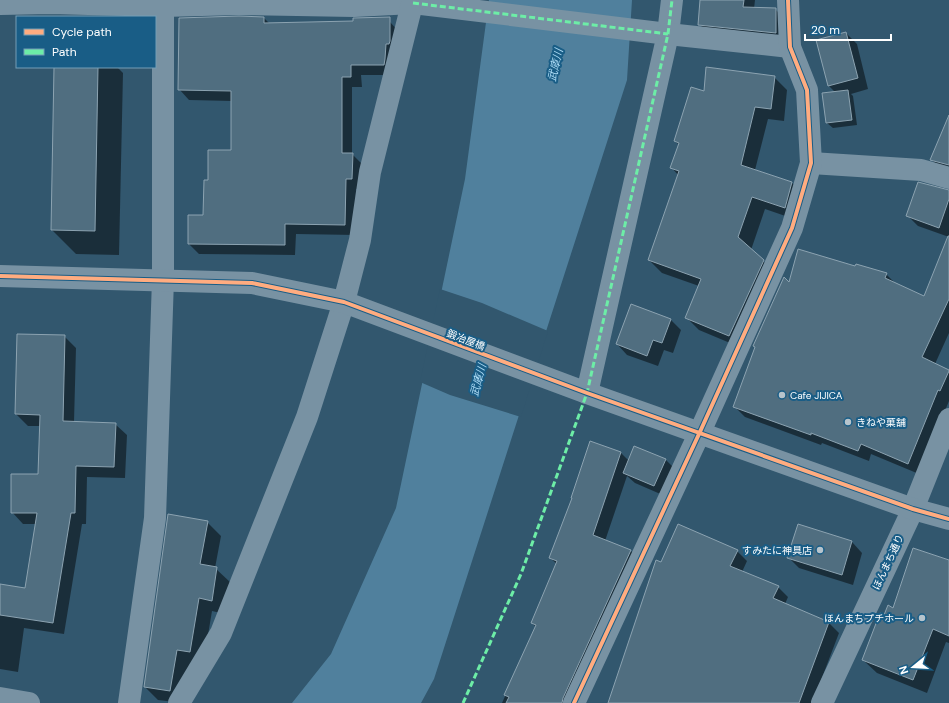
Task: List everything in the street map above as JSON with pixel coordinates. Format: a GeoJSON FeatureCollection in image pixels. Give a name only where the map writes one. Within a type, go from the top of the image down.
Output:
{"type":"FeatureCollection","features":[{"type":"Feature","properties":{"kind":"street"},"geometry":{"type":"LineString","coordinates":[[579,391],[662,33],[672,0]]}},
{"type":"Feature","properties":{"kind":"street"},"geometry":{"type":"LineString","coordinates":[[574,703],[699,434],[792,228],[811,163],[807,90],[790,47],[788,0]]}},
{"type":"Feature","properties":{"kind":"street"},"geometry":{"type":"LineString","coordinates":[[0,4],[163,3],[354,6],[417,3],[790,47]]}},
{"type":"Feature","properties":{"kind":"street"},"geometry":{"type":"LineString","coordinates":[[129,703],[154,518],[163,279],[163,3]]}},
{"type":"Feature","properties":{"kind":"street"},"geometry":{"type":"LineString","coordinates":[[179,703],[221,633],[307,417],[349,304],[370,172],[417,3]]}},
{"type":"Feature","properties":{"kind":"street"},"geometry":{"type":"LineString","coordinates":[[811,163],[921,170],[949,178]]}},
{"type":"Feature","properties":{"kind":"street","name":"鍛冶屋橋"},"geometry":{"type":"LineString","coordinates":[[0,276],[163,279],[252,283],[349,304],[579,391],[913,509],[949,519]]}},
{"type":"Feature","properties":{"kind":"street","name":"ほんまち通り"},"geometry":{"type":"LineString","coordinates":[[822,703],[913,509],[949,419]]}},
{"type":"Feature","properties":{"kind":"street"},"geometry":{"type":"LineString","coordinates":[[0,698],[29,703]]}},
{"type":"Feature","properties":{"kind":"water","name":"武庫川"},"geometry":{"type":"Polygon","coordinates":[[[489,0],[632,0],[627,80],[434,679],[421,703],[292,703],[331,654],[396,508],[465,179],[489,0]]]}},
{"type":"Feature","properties":{"kind":"pier"},"geometry":{"type":"Polygon","coordinates":[[[440,289],[482,303],[548,331],[521,417],[450,395],[420,382],[440,289]]]}},
{"type":"Feature","properties":{"kind":"building"},"geometry":{"type":"Polygon","coordinates":[[[700,0],[744,0],[743,7],[776,8],[776,33],[698,25],[700,0]]]}},
{"type":"Feature","properties":{"kind":"building"},"geometry":{"type":"Polygon","coordinates":[[[239,16],[264,17],[264,23],[353,21],[353,18],[390,17],[390,41],[389,44],[386,44],[384,65],[351,65],[351,77],[342,77],[342,153],[353,153],[352,179],[346,179],[345,225],[285,224],[285,245],[188,244],[188,215],[203,215],[204,180],[208,180],[208,150],[231,150],[231,91],[178,90],[179,18],[239,16]]]}},
{"type":"Feature","properties":{"kind":"building"},"geometry":{"type":"Polygon","coordinates":[[[846,32],[858,78],[828,86],[816,40],[846,32]]]}},
{"type":"Feature","properties":{"kind":"building"},"geometry":{"type":"Polygon","coordinates":[[[706,67],[775,76],[771,109],[755,107],[741,165],[792,182],[785,208],[752,197],[738,237],[764,260],[729,336],[685,318],[701,279],[648,260],[679,171],[670,168],[679,143],[674,141],[691,87],[704,91],[706,67]]]}},
{"type":"Feature","properties":{"kind":"building"},"geometry":{"type":"Polygon","coordinates":[[[54,68],[98,68],[95,231],[51,230],[54,68]]]}},
{"type":"Feature","properties":{"kind":"building"},"geometry":{"type":"Polygon","coordinates":[[[848,90],[852,120],[826,123],[822,93],[848,90]]]}},
{"type":"Feature","properties":{"kind":"building"},"geometry":{"type":"Polygon","coordinates":[[[949,115],[949,165],[930,160],[949,115]]]}},
{"type":"Feature","properties":{"kind":"building"},"geometry":{"type":"Polygon","coordinates":[[[918,182],[949,190],[949,199],[939,228],[906,216],[918,182]]]}},
{"type":"Feature","properties":{"kind":"building"},"geometry":{"type":"Polygon","coordinates":[[[948,236],[949,299],[922,357],[949,371],[940,391],[938,390],[908,464],[861,444],[858,451],[811,433],[811,435],[733,407],[755,347],[753,346],[784,277],[789,282],[798,249],[855,266],[856,264],[887,273],[885,278],[924,296],[948,236]]]}},
{"type":"Feature","properties":{"kind":"building"},"geometry":{"type":"Polygon","coordinates":[[[631,304],[671,319],[662,343],[653,340],[647,356],[616,344],[631,304]]]}},
{"type":"Feature","properties":{"kind":"building"},"geometry":{"type":"Polygon","coordinates":[[[17,334],[65,335],[63,421],[116,423],[114,467],[76,466],[75,513],[71,513],[53,623],[0,615],[0,584],[25,588],[37,513],[11,513],[11,474],[38,474],[40,415],[15,414],[17,334]]]}},
{"type":"Feature","properties":{"kind":"building"},"geometry":{"type":"Polygon","coordinates":[[[590,441],[621,452],[593,535],[631,550],[562,703],[506,703],[509,697],[504,695],[536,625],[531,623],[557,561],[549,558],[572,498],[590,441]]]}},
{"type":"Feature","properties":{"kind":"building"},"geometry":{"type":"Polygon","coordinates":[[[634,446],[666,459],[654,486],[623,473],[634,446]]]}},
{"type":"Feature","properties":{"kind":"building"},"geometry":{"type":"Polygon","coordinates":[[[168,514],[208,521],[200,564],[217,567],[212,601],[199,598],[190,652],[177,650],[170,691],[144,687],[168,514]]]}},
{"type":"Feature","properties":{"kind":"building"},"geometry":{"type":"Polygon","coordinates":[[[678,524],[738,550],[730,566],[779,586],[773,598],[829,622],[799,703],[608,703],[656,560],[661,562],[678,524]]]}},
{"type":"Feature","properties":{"kind":"building","name":"すみたに神具店"},"geometry":{"type":"Polygon","coordinates":[[[798,524],[852,541],[842,575],[787,558],[798,524]]]}},
{"type":"Feature","properties":{"kind":"building"},"geometry":{"type":"Polygon","coordinates":[[[913,548],[949,560],[949,636],[933,629],[913,680],[862,660],[880,613],[884,615],[888,605],[893,608],[913,548]]]}},
{"type":"Feature","properties":{"kind":"marked path"},"geometry":{"type":"LineString","coordinates":[[463,703],[521,574],[587,393],[668,34],[672,0]]}},
{"type":"Feature","properties":{"kind":"marked path"},"geometry":{"type":"LineString","coordinates":[[413,3],[668,34]]}},
{"type":"Feature","properties":{"kind":"cycle path"},"geometry":{"type":"LineString","coordinates":[[574,703],[699,434],[792,228],[811,163],[807,90],[790,47],[788,0]]}},
{"type":"Feature","properties":{"kind":"cycle path"},"geometry":{"type":"LineString","coordinates":[[0,276],[252,283],[344,302],[587,393],[913,509],[949,519]]}},
{"type":"Feature","properties":{"kind":"place","name":"Cafe JIJICA"},"geometry":{"type":"Point","coordinates":[782,395]}},
{"type":"Feature","properties":{"kind":"place","name":"きねや菓舗"},"geometry":{"type":"Point","coordinates":[848,422]}},
{"type":"Feature","properties":{"kind":"place","name":"すみたに神具店"},"geometry":{"type":"Point","coordinates":[820,550]}},
{"type":"Feature","properties":{"kind":"place","name":"ほんまちプチホール"},"geometry":{"type":"Point","coordinates":[922,618]}}]}
